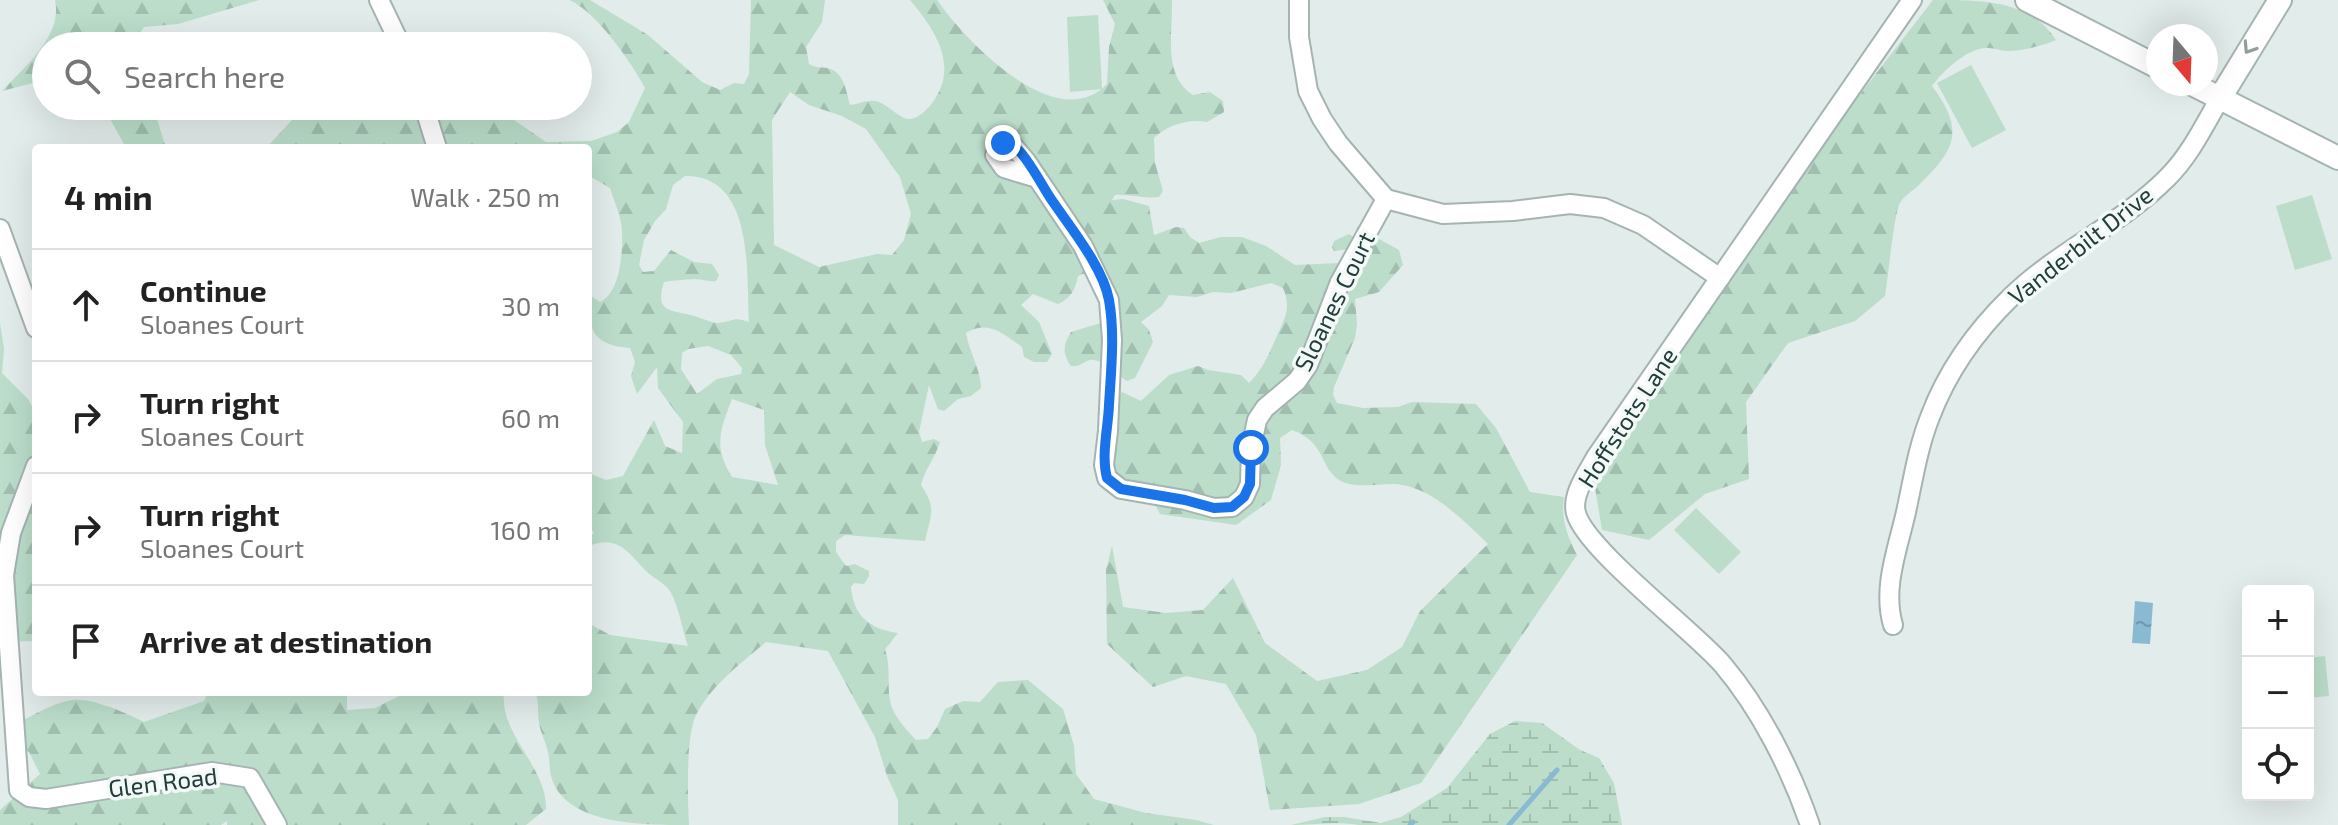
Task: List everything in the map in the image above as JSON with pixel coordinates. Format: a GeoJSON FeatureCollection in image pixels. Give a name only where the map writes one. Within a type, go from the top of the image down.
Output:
{"type":"FeatureCollection","features":[{"type":"Feature","properties":{"kind":"street"},"geometry":{"type":"LineString","coordinates":[[1299,0],[1299,37],[1308,91],[1338,143],[1386,199],[1443,214],[1513,211],[1570,204],[1604,208],[1643,225],[1720,278]]}},
{"type":"Feature","properties":{"kind":"street","name":"Hoffstots Lane"},"geometry":{"type":"LineString","coordinates":[[1810,825],[1800,797],[1763,723],[1724,666],[1603,551],[1581,524],[1575,511],[1581,485],[1596,457],[1912,0]]}},
{"type":"Feature","properties":{"kind":"street"},"geometry":{"type":"LineString","coordinates":[[2027,0],[2146,61]]}},
{"type":"Feature","properties":{"kind":"street"},"geometry":{"type":"LineString","coordinates":[[2220,98],[2280,0]]}},
{"type":"Feature","properties":{"kind":"street"},"geometry":{"type":"LineString","coordinates":[[382,1],[395,32]]}},
{"type":"Feature","properties":{"kind":"street"},"geometry":{"type":"LineString","coordinates":[[2216,96],[2338,158]]}},
{"type":"Feature","properties":{"kind":"street","name":"Vanderbilt Drive"},"geometry":{"type":"LineString","coordinates":[[1893,625],[1888,606],[1899,543],[1930,415],[1950,374],[1980,331],[2012,296],[2047,267],[2140,203],[2169,177],[2193,146],[2220,98]]}},
{"type":"Feature","properties":{"kind":"street"},"geometry":{"type":"LineString","coordinates":[[428,120],[436,144]]}},
{"type":"Feature","properties":{"kind":"street","name":"Sloanes Court"},"geometry":{"type":"LineString","coordinates":[[1037,178],[1083,246],[1109,300],[1112,340],[1104,465],[1107,478],[1121,489],[1214,508],[1232,507],[1244,497],[1250,484],[1251,448],[1257,420],[1265,408],[1297,381],[1308,365],[1340,282],[1386,199]]}},
{"type":"Feature","properties":{"kind":"street"},"geometry":{"type":"LineString","coordinates":[[0,229],[32,317]]}},
{"type":"Feature","properties":{"kind":"street","name":"Glen Road"},"geometry":{"type":"LineString","coordinates":[[32,477],[11,533],[4,575],[18,785],[24,794],[46,799],[212,772],[250,778],[277,825]]}},
{"type":"Feature","properties":{"kind":"green space"},"geometry":{"type":"Polygon","coordinates":[[[55,0],[259,0],[178,24],[144,27],[141,32],[50,32],[56,13],[55,0]]]}},
{"type":"Feature","properties":{"kind":"green space"},"geometry":{"type":"Polygon","coordinates":[[[569,0],[590,0],[648,35],[702,82],[720,90],[734,83],[744,84],[749,74],[751,0],[825,0],[822,22],[806,47],[809,64],[837,73],[850,105],[875,101],[911,119],[927,109],[938,93],[944,65],[936,38],[910,0],[937,0],[968,37],[1013,77],[1038,91],[1063,99],[1086,97],[1107,84],[1109,47],[1115,24],[1103,0],[1172,0],[1171,52],[1177,77],[1193,95],[1210,92],[1223,101],[1224,112],[1207,122],[1193,121],[1172,126],[1154,138],[1155,163],[1163,191],[1159,197],[1115,195],[1112,200],[1123,199],[1149,206],[1154,235],[1176,227],[1184,228],[1199,243],[1221,237],[1242,237],[1266,246],[1295,265],[1340,263],[1351,249],[1334,251],[1334,241],[1349,234],[1355,238],[1357,227],[1363,222],[1375,229],[1379,239],[1399,250],[1403,265],[1379,292],[1355,299],[1355,338],[1334,387],[1333,395],[1337,403],[1363,408],[1398,407],[1412,402],[1476,404],[1496,428],[1530,492],[1564,497],[1566,527],[1577,555],[1421,783],[1359,804],[1270,810],[1256,735],[1226,684],[1186,676],[1153,687],[1107,644],[1106,570],[1112,546],[1123,607],[1166,613],[1203,610],[1233,578],[1265,643],[1317,681],[1367,670],[1402,647],[1420,611],[1488,544],[1446,506],[1422,491],[1396,484],[1361,485],[1341,481],[1334,476],[1312,442],[1292,430],[1280,438],[1281,465],[1271,500],[1236,525],[1160,514],[1144,489],[1111,471],[1116,398],[1122,392],[1141,401],[1169,375],[1198,366],[1241,375],[1249,383],[1265,362],[1282,325],[1287,308],[1286,295],[1283,288],[1271,283],[1197,297],[1169,295],[1162,306],[1141,322],[1149,330],[1153,342],[1135,378],[1127,381],[1095,360],[1071,366],[1066,357],[1065,345],[1071,332],[1104,322],[1116,312],[1116,294],[1111,281],[1101,275],[1089,274],[1078,276],[1072,293],[1058,304],[1033,294],[1021,305],[1039,322],[1052,354],[1047,362],[1034,362],[1024,357],[1022,347],[1009,337],[982,327],[966,333],[981,388],[971,396],[958,399],[944,411],[938,409],[929,385],[919,432],[922,442],[934,439],[940,442],[921,485],[931,506],[925,541],[845,535],[836,541],[836,552],[846,566],[855,564],[869,571],[864,584],[854,583],[851,587],[859,613],[871,624],[898,633],[885,649],[890,701],[897,717],[916,740],[928,739],[945,709],[963,701],[980,702],[998,682],[1028,680],[1063,709],[1074,746],[1076,774],[1094,799],[1146,813],[1214,825],[898,825],[898,800],[875,737],[828,651],[766,642],[719,683],[697,713],[689,751],[689,825],[607,819],[571,804],[559,792],[551,776],[536,696],[592,696],[592,625],[610,635],[688,646],[668,588],[622,547],[607,542],[592,545],[592,475],[606,480],[623,476],[654,420],[665,446],[682,453],[683,422],[658,388],[657,367],[637,394],[631,376],[635,362],[630,348],[607,343],[592,328],[592,297],[600,302],[607,297],[616,281],[621,261],[622,227],[610,188],[592,178],[592,144],[270,144],[292,120],[514,120],[546,142],[591,141],[617,132],[629,122],[645,88],[612,38],[590,14],[569,0]],[[790,92],[772,120],[774,245],[819,267],[877,254],[892,255],[904,240],[911,214],[900,177],[866,129],[842,116],[809,105],[790,92]],[[685,176],[673,185],[666,209],[644,240],[639,265],[643,272],[654,271],[671,250],[694,262],[712,264],[719,275],[716,281],[694,279],[664,282],[661,292],[663,305],[672,311],[715,323],[736,319],[749,322],[746,254],[735,209],[724,192],[708,180],[685,176]],[[708,346],[682,353],[681,369],[697,394],[717,379],[741,374],[742,368],[731,355],[708,346]],[[732,399],[720,438],[726,466],[732,477],[778,485],[765,445],[764,410],[732,399]]]}},
{"type":"Feature","properties":{"kind":"green space"},"geometry":{"type":"Polygon","coordinates":[[[1933,0],[2004,5],[2033,17],[2056,40],[2019,50],[1988,48],[1972,51],[1949,67],[1932,86],[1949,116],[1952,139],[1941,162],[1900,203],[1885,296],[1855,321],[1788,343],[1746,402],[1749,479],[1705,494],[1649,540],[1602,530],[1595,488],[1677,357],[1820,146],[1933,0]]]}},
{"type":"Feature","properties":{"kind":"green space"},"geometry":{"type":"Polygon","coordinates":[[[1098,15],[1102,89],[1070,92],[1067,17],[1098,15]]]}},
{"type":"Feature","properties":{"kind":"green space"},"geometry":{"type":"Polygon","coordinates":[[[31,61],[32,83],[2,91],[31,61]]]}},
{"type":"Feature","properties":{"kind":"green space"},"geometry":{"type":"Polygon","coordinates":[[[1971,65],[2006,130],[1972,148],[1937,83],[1971,65]]]}},
{"type":"Feature","properties":{"kind":"green space"},"geometry":{"type":"Polygon","coordinates":[[[111,120],[157,120],[165,144],[124,144],[111,120]]]}},
{"type":"Feature","properties":{"kind":"green space"},"geometry":{"type":"Polygon","coordinates":[[[2312,195],[2332,259],[2295,270],[2276,206],[2312,195]]]}},
{"type":"Feature","properties":{"kind":"green space"},"geometry":{"type":"Polygon","coordinates":[[[0,323],[4,349],[2,373],[32,406],[32,641],[0,642],[0,323]]]}},
{"type":"Feature","properties":{"kind":"green space"},"geometry":{"type":"Polygon","coordinates":[[[1696,508],[1741,552],[1719,574],[1674,530],[1696,508]]]}},
{"type":"Feature","properties":{"kind":"green space"},"geometry":{"type":"Polygon","coordinates":[[[2325,656],[2329,696],[2314,697],[2314,657],[2325,656]]]}},
{"type":"Feature","properties":{"kind":"green space"},"geometry":{"type":"Polygon","coordinates":[[[206,696],[347,696],[347,710],[375,708],[399,696],[504,696],[509,722],[539,779],[546,809],[526,825],[227,825],[227,821],[221,825],[0,825],[0,810],[40,774],[29,752],[3,731],[45,709],[72,700],[99,703],[144,722],[204,701],[206,696]]]}},
{"type":"Feature","properties":{"kind":"green space"},"geometry":{"type":"Polygon","coordinates":[[[1515,721],[1542,723],[1580,750],[1599,758],[1614,783],[1622,825],[1291,825],[1325,817],[1381,823],[1401,817],[1447,788],[1490,734],[1515,721]]]}},
{"type":"Feature","properties":{"kind":"water"},"geometry":{"type":"Polygon","coordinates":[[[2135,601],[2153,603],[2150,644],[2132,643],[2135,601]]]}},
{"type":"Feature","properties":{"kind":"waterway"},"geometry":{"type":"LineString","coordinates":[[1509,825],[1557,770]]}},
{"type":"Feature","properties":{"kind":"waterway"},"geometry":{"type":"LineString","coordinates":[[1410,825],[1413,822]]}},
{"type":"Feature","properties":{"kind":"route"},"geometry":{"type":"LineString","coordinates":[[1003,143],[1014,144],[1083,246],[1109,300],[1112,340],[1104,465],[1107,478],[1121,489],[1214,508],[1232,507],[1244,497],[1250,484],[1251,448]]}}]}
